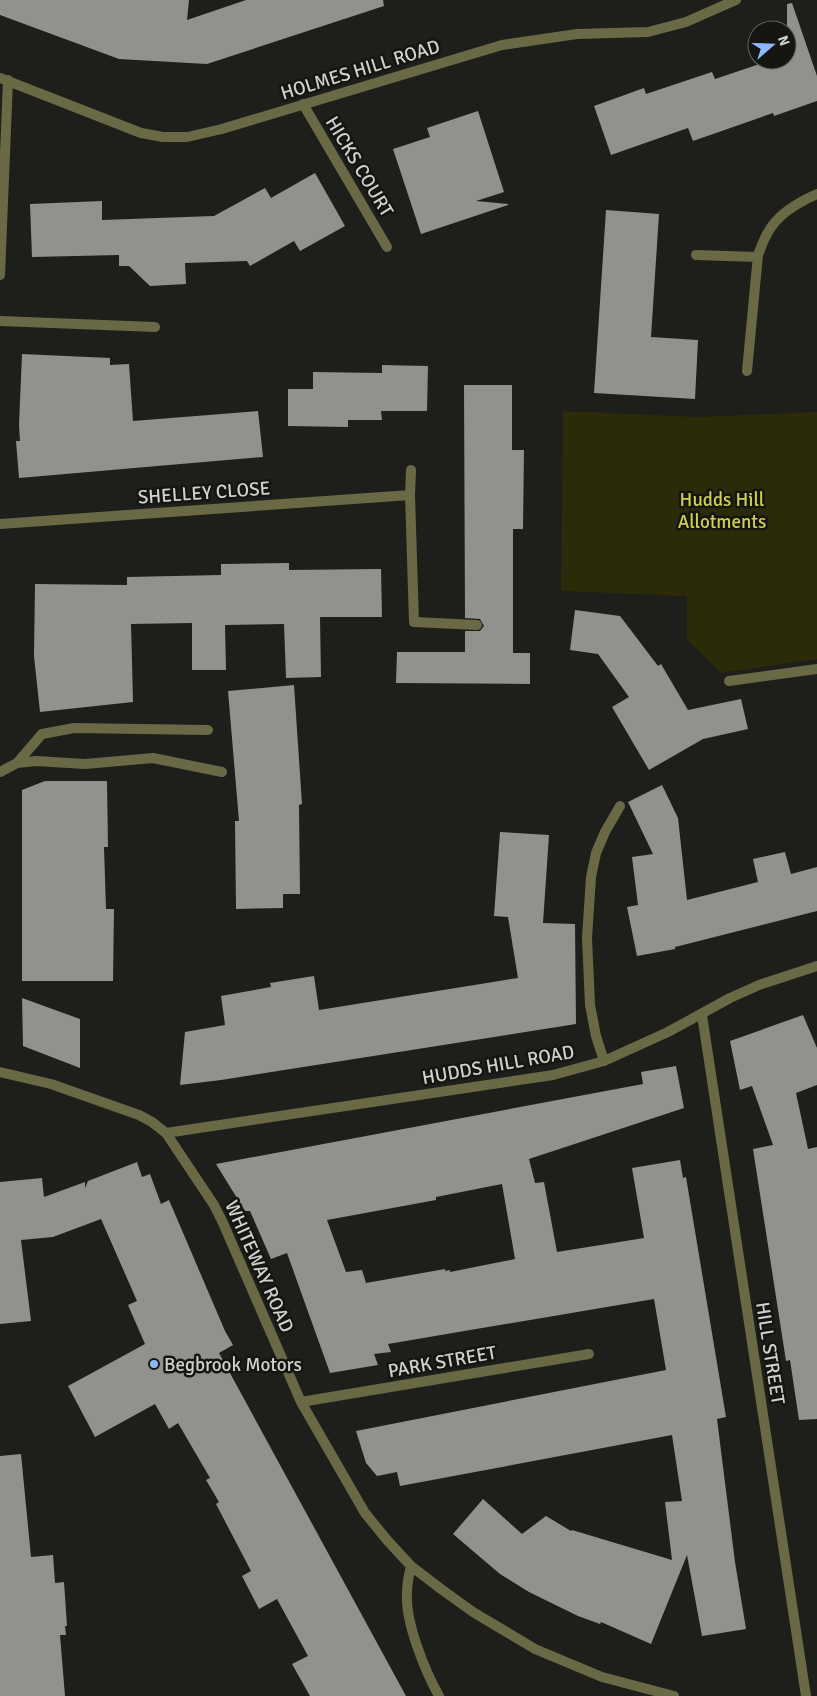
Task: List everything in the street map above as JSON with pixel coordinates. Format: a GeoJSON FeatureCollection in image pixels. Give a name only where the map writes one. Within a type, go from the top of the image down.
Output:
{"type":"FeatureCollection","features":[{"type":"Feature","properties":{"kind":"street","name":"HOLMES HILL ROAD"},"geometry":{"type":"LineString","coordinates":[[4,79],[141,133],[163,137],[187,137],[222,129],[502,44],[577,34],[648,32],[686,22],[736,0]]}},
{"type":"Feature","properties":{"kind":"street"},"geometry":{"type":"LineString","coordinates":[[0,275],[4,79]]}},
{"type":"Feature","properties":{"kind":"street","name":"HICKS COURT"},"geometry":{"type":"LineString","coordinates":[[303,104],[388,247]]}},
{"type":"Feature","properties":{"kind":"street"},"geometry":{"type":"LineString","coordinates":[[747,371],[758,257],[765,238],[772,225],[804,200],[817,194]]}},
{"type":"Feature","properties":{"kind":"street"},"geometry":{"type":"LineString","coordinates":[[696,255],[758,257]]}},
{"type":"Feature","properties":{"kind":"street"},"geometry":{"type":"LineString","coordinates":[[0,321],[155,328]]}},
{"type":"Feature","properties":{"kind":"street"},"geometry":{"type":"LineString","coordinates":[[412,470],[410,495],[414,622],[478,625]]}},
{"type":"Feature","properties":{"kind":"street","name":"SHELLEY CLOSE"},"geometry":{"type":"LineString","coordinates":[[0,524],[410,495]]}},
{"type":"Feature","properties":{"kind":"street"},"geometry":{"type":"LineString","coordinates":[[729,681],[817,669]]}},
{"type":"Feature","properties":{"kind":"street"},"geometry":{"type":"LineString","coordinates":[[0,772],[17,763],[42,734],[74,728],[208,730]]}},
{"type":"Feature","properties":{"kind":"street"},"geometry":{"type":"LineString","coordinates":[[17,763],[84,764],[153,758],[222,772]]}},
{"type":"Feature","properties":{"kind":"street"},"geometry":{"type":"LineString","coordinates":[[604,1062],[596,1036],[590,1005],[587,938],[590,886],[596,853],[605,832],[620,806]]}},
{"type":"Feature","properties":{"kind":"street","name":"HUDDS HILL ROAD"},"geometry":{"type":"LineString","coordinates":[[166,1134],[553,1075],[604,1062],[642,1045],[702,1015],[730,998],[759,985],[816,968]]}},
{"type":"Feature","properties":{"kind":"street","name":"HILL STREET"},"geometry":{"type":"LineString","coordinates":[[702,1015],[806,1696]]}},
{"type":"Feature","properties":{"kind":"street","name":"WHITEWAY ROAD"},"geometry":{"type":"LineString","coordinates":[[0,1072],[51,1084],[139,1115],[152,1122],[166,1134],[201,1184],[223,1222],[301,1402],[365,1513],[411,1566],[473,1612],[535,1649],[602,1677],[674,1696]]}},
{"type":"Feature","properties":{"kind":"street","name":"PARK STREET"},"geometry":{"type":"LineString","coordinates":[[301,1402],[589,1354]]}},
{"type":"Feature","properties":{"kind":"street"},"geometry":{"type":"LineString","coordinates":[[411,1566],[407,1605],[431,1683],[440,1696]]}},
{"type":"Feature","properties":{"kind":"green space","name":"Hudds Hill Allotments"},"geometry":{"type":"Polygon","coordinates":[[[563,411],[697,417],[817,412],[817,659],[721,673],[687,640],[687,596],[561,591],[563,411]]]}},
{"type":"Feature","properties":{"kind":"building"},"geometry":{"type":"Polygon","coordinates":[[[0,0],[189,0],[187,20],[246,0],[383,0],[384,6],[207,64],[119,59],[0,15],[0,0]]]}},
{"type":"Feature","properties":{"kind":"building"},"geometry":{"type":"Polygon","coordinates":[[[792,3],[817,76],[817,101],[774,116],[773,113],[693,141],[688,128],[611,155],[594,106],[644,88],[646,94],[712,72],[715,79],[747,68],[747,70],[797,70],[797,20],[787,20],[787,4],[792,3]]]}},
{"type":"Feature","properties":{"kind":"building"},"geometry":{"type":"Polygon","coordinates":[[[478,111],[504,192],[476,201],[508,205],[421,234],[393,149],[430,137],[427,128],[478,111]]]}},
{"type":"Feature","properties":{"kind":"building"},"geometry":{"type":"Polygon","coordinates":[[[315,173],[345,226],[300,251],[294,241],[250,266],[247,261],[185,263],[186,284],[150,286],[129,266],[119,266],[119,255],[32,257],[30,204],[102,201],[102,220],[214,216],[265,188],[271,198],[315,173]]]}},
{"type":"Feature","properties":{"kind":"building"},"geometry":{"type":"Polygon","coordinates":[[[606,210],[659,214],[651,337],[698,340],[695,399],[594,393],[606,210]]]}},
{"type":"Feature","properties":{"kind":"building"},"geometry":{"type":"Polygon","coordinates":[[[22,354],[110,358],[110,365],[129,364],[133,421],[258,411],[263,457],[19,478],[16,441],[20,441],[22,354]]]}},
{"type":"Feature","properties":{"kind":"building"},"geometry":{"type":"Polygon","coordinates":[[[382,365],[428,366],[427,411],[381,411],[382,420],[348,420],[348,427],[288,426],[288,389],[313,389],[313,372],[382,373],[382,365]]]}},
{"type":"Feature","properties":{"kind":"building"},"geometry":{"type":"Polygon","coordinates":[[[464,385],[512,385],[512,450],[524,450],[523,529],[513,529],[513,653],[530,653],[530,684],[396,683],[397,652],[465,652],[465,631],[480,631],[484,626],[480,619],[465,618],[464,385]]]}},
{"type":"Feature","properties":{"kind":"building"},"geometry":{"type":"Polygon","coordinates":[[[289,563],[289,570],[381,569],[382,617],[320,617],[321,677],[286,678],[284,624],[225,625],[226,670],[192,670],[192,623],[131,624],[133,702],[40,712],[34,656],[35,584],[127,585],[127,577],[221,575],[221,564],[289,563]]]}},
{"type":"Feature","properties":{"kind":"building"},"geometry":{"type":"Polygon","coordinates":[[[575,610],[620,616],[658,666],[661,664],[688,710],[741,699],[748,729],[703,739],[649,770],[612,707],[629,697],[598,654],[570,650],[575,610]]]}},
{"type":"Feature","properties":{"kind":"building"},"geometry":{"type":"Polygon","coordinates":[[[294,685],[302,804],[299,805],[300,894],[283,894],[283,908],[236,909],[235,821],[239,821],[228,691],[294,685]]]}},
{"type":"Feature","properties":{"kind":"building"},"geometry":{"type":"Polygon","coordinates":[[[45,781],[107,781],[108,847],[104,847],[106,909],[114,909],[113,981],[22,981],[22,790],[45,781]]]}},
{"type":"Feature","properties":{"kind":"building"},"geometry":{"type":"Polygon","coordinates":[[[662,785],[678,818],[687,900],[758,882],[753,859],[785,852],[791,874],[817,867],[817,911],[675,947],[675,949],[637,956],[627,907],[638,905],[632,857],[653,854],[628,802],[662,785]]]}},
{"type":"Feature","properties":{"kind":"building"},"geometry":{"type":"Polygon","coordinates":[[[500,832],[549,835],[543,923],[575,924],[576,1024],[180,1085],[185,1032],[225,1025],[221,996],[271,987],[270,983],[314,976],[319,1010],[518,978],[508,917],[494,916],[500,832]]]}},
{"type":"Feature","properties":{"kind":"building"},"geometry":{"type":"Polygon","coordinates":[[[22,998],[80,1019],[80,1068],[23,1046],[22,998]]]}},
{"type":"Feature","properties":{"kind":"building"},"geometry":{"type":"Polygon","coordinates":[[[803,1015],[817,1048],[817,1085],[796,1093],[808,1149],[817,1147],[817,1419],[799,1420],[790,1360],[786,1361],[753,1149],[773,1145],[752,1086],[740,1090],[730,1041],[803,1015]]]}},
{"type":"Feature","properties":{"kind":"building"},"geometry":{"type":"Polygon","coordinates":[[[676,1066],[684,1108],[529,1159],[535,1183],[544,1182],[557,1252],[644,1238],[632,1168],[680,1160],[683,1178],[686,1177],[726,1417],[717,1419],[735,1562],[746,1629],[702,1636],[687,1555],[651,1644],[601,1622],[600,1624],[578,1616],[529,1592],[500,1574],[453,1534],[483,1499],[522,1534],[546,1516],[571,1531],[672,1560],[665,1502],[682,1501],[672,1435],[400,1486],[397,1472],[377,1476],[366,1463],[356,1431],[666,1370],[654,1299],[388,1344],[391,1352],[374,1354],[378,1365],[330,1373],[287,1253],[271,1259],[250,1211],[245,1211],[216,1164],[643,1084],[641,1072],[676,1066]],[[502,1184],[436,1197],[436,1200],[327,1220],[346,1272],[362,1270],[366,1283],[445,1269],[445,1271],[450,1270],[450,1272],[515,1259],[502,1184]]]}},
{"type":"Feature","properties":{"kind":"building"},"geometry":{"type":"Polygon","coordinates":[[[137,1162],[142,1177],[150,1174],[161,1204],[169,1200],[225,1331],[233,1345],[219,1353],[406,1696],[310,1696],[292,1664],[308,1656],[277,1599],[259,1609],[242,1576],[251,1571],[216,1504],[219,1502],[206,1480],[210,1478],[178,1423],[169,1429],[155,1404],[95,1437],[68,1386],[145,1344],[128,1305],[137,1301],[101,1219],[53,1237],[21,1240],[31,1321],[0,1324],[0,1182],[42,1178],[44,1197],[85,1182],[85,1188],[88,1181],[137,1162]]]}},
{"type":"Feature","properties":{"kind":"building"},"geometry":{"type":"Polygon","coordinates":[[[21,1454],[31,1557],[53,1555],[55,1583],[64,1582],[67,1626],[65,1626],[66,1635],[60,1635],[65,1696],[0,1696],[0,1456],[21,1454]]]}},
{"type":"Feature","properties":{"kind":"place","name":"Begbrook Motors"},"geometry":{"type":"Point","coordinates":[154,1364]}}]}
